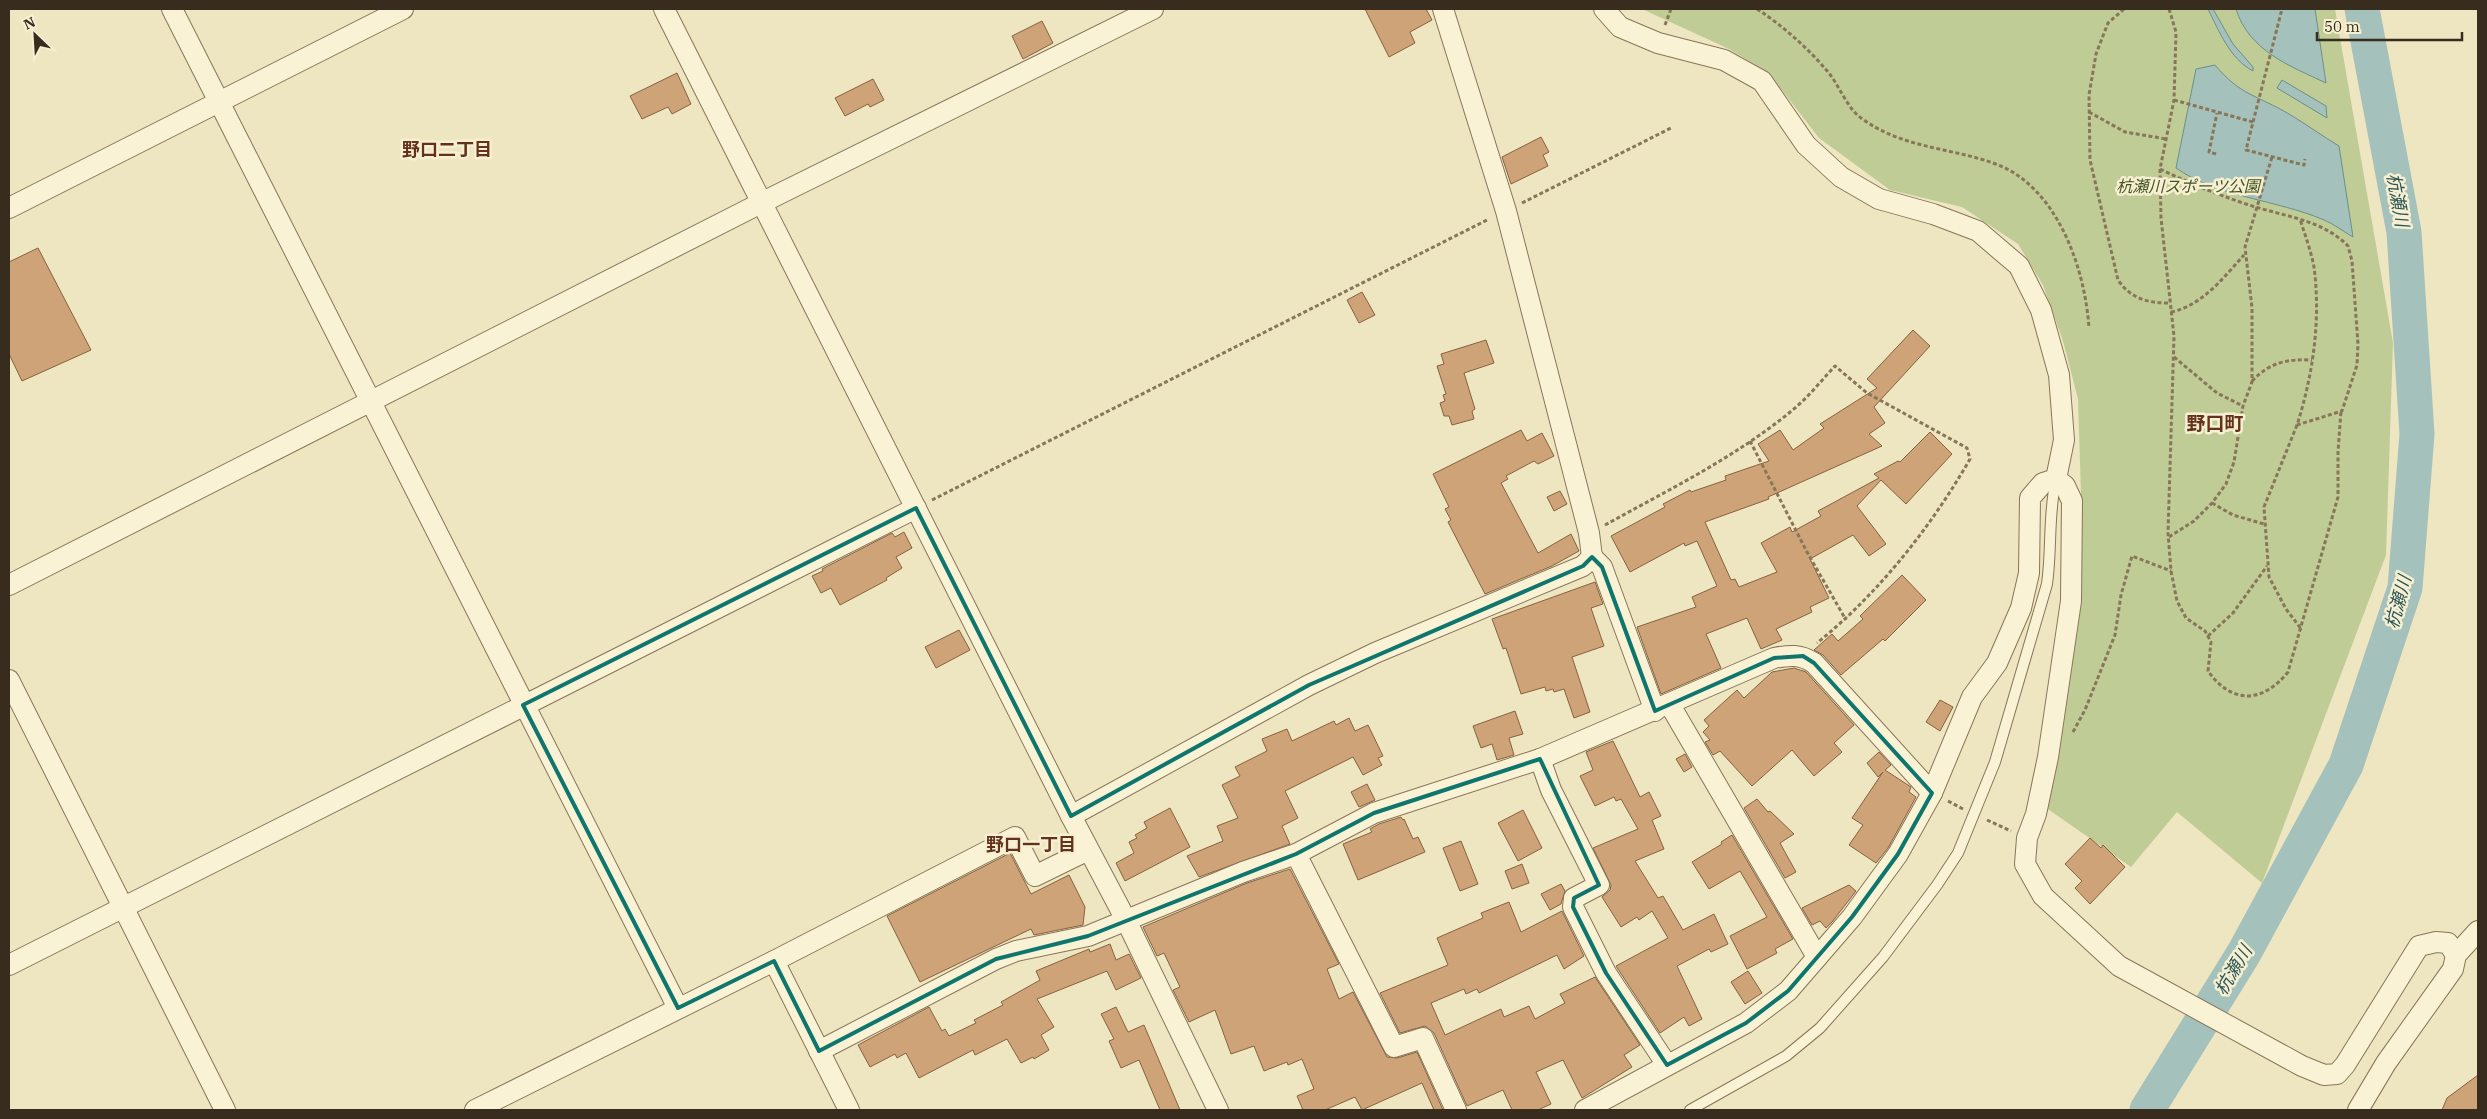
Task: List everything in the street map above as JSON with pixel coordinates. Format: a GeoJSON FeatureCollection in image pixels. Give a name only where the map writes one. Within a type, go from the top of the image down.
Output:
{"type":"FeatureCollection","features":[{"type":"Feature","properties":{"kind":"street"},"geometry":{"type":"LineString","coordinates":[[172,9],[678,1008]]}},
{"type":"Feature","properties":{"kind":"street"},"geometry":{"type":"LineString","coordinates":[[9,208],[403,9]]}},
{"type":"Feature","properties":{"kind":"street"},"geometry":{"type":"LineString","coordinates":[[664,9],[1088,850],[1126,920],[1218,1110]]}},
{"type":"Feature","properties":{"kind":"street"},"geometry":{"type":"LineString","coordinates":[[9,585],[761,203],[1153,9]]}},
{"type":"Feature","properties":{"kind":"street"},"geometry":{"type":"LineString","coordinates":[[1443,9],[1506,211],[1590,533],[1592,557],[1602,567],[1663,708],[1817,957]]}},
{"type":"Feature","properties":{"kind":"street"},"geometry":{"type":"LineString","coordinates":[[1604,9],[1620,27],[1658,43],[1724,60],[1762,81],[1806,145],[1841,177],[1878,199],[1933,214],[1978,231],[2019,266],[2040,310],[2059,375],[2064,440],[2056,479]]}},
{"type":"Feature","properties":{"kind":"street"},"geometry":{"type":"LineString","coordinates":[[1585,1110],[1746,1023],[1788,991],[1852,917],[1898,854],[1932,793],[1972,697],[1998,663],[2021,608],[2029,573],[2030,498],[2043,482],[2056,479],[2066,486],[2072,501],[2071,600],[2050,743],[2036,814],[2027,838],[2025,864],[2043,896],[2119,966],[2302,1066],[2324,1075],[2337,1074],[2346,1065],[2419,946],[2436,942],[2448,943],[2456,955]]}},
{"type":"Feature","properties":{"kind":"street"},"geometry":{"type":"LineString","coordinates":[[9,965],[916,508]]}},
{"type":"Feature","properties":{"kind":"street"},"geometry":{"type":"LineString","coordinates":[[1071,816],[1309,685],[1375,653],[1583,566],[1592,557]]}},
{"type":"Feature","properties":{"kind":"street"},"geometry":{"type":"LineString","coordinates":[[819,1051],[996,959],[1016,951],[1088,936],[1243,872],[1296,854],[1374,813],[1540,759],[1663,708],[1774,658],[1790,655],[1803,656],[1814,663],[1932,793]]}},
{"type":"Feature","properties":{"kind":"street"},"geometry":{"type":"LineString","coordinates":[[9,680],[225,1110]]}},
{"type":"Feature","properties":{"kind":"street"},"geometry":{"type":"LineString","coordinates":[[1540,759],[1551,790],[1600,885],[1574,898],[1573,907],[1606,973],[1667,1065]]}},
{"type":"Feature","properties":{"kind":"street"},"geometry":{"type":"LineString","coordinates":[[475,1110],[774,961],[1015,837],[1035,876],[1088,850]]}},
{"type":"Feature","properties":{"kind":"street"},"geometry":{"type":"LineString","coordinates":[[1296,854],[1394,1047],[1423,1038],[1456,1110]]}},
{"type":"Feature","properties":{"kind":"street"},"geometry":{"type":"LineString","coordinates":[[2358,1110],[2386,1063],[2453,969],[2456,955],[2478,931]]}},
{"type":"Feature","properties":{"kind":"street"},"geometry":{"type":"LineString","coordinates":[[774,961],[849,1110]]}},
{"type":"Feature","properties":{"kind":"lane"},"geometry":{"type":"LineString","coordinates":[[1690,1110],[1786,1056],[1820,1028],[1883,957],[1937,886],[1958,853],[1995,762],[2047,584],[2051,560],[2051,500],[2056,479]]}},
{"type":"Feature","properties":{"kind":"path"},"geometry":{"type":"LineString","coordinates":[[1758,9],[1782,26],[1828,72],[1859,117],[1896,139],[1994,163],[2028,182],[2053,213],[2073,253],[2087,307],[2088,328]]}},
{"type":"Feature","properties":{"kind":"path"},"geometry":{"type":"LineString","coordinates":[[2124,9],[2108,23],[2096,54],[2089,96],[2090,160],[2118,280],[2124,289],[2137,298],[2154,303],[2169,303]]}},
{"type":"Feature","properties":{"kind":"path"},"geometry":{"type":"LineString","coordinates":[[2160,169],[2203,190],[2300,219],[2341,239],[2348,246],[2352,261],[2357,317],[2357,365],[2341,411],[2338,452],[2338,497],[2302,630],[2288,672],[2278,684],[2257,695],[2241,697],[2227,691],[2208,671],[2211,648],[2208,636],[2205,631],[2186,618],[2177,601],[2171,571],[2169,537],[2174,336],[2161,218],[2160,169],[2174,100],[2176,32],[2169,9]]}},
{"type":"Feature","properties":{"kind":"path"},"geometry":{"type":"LineString","coordinates":[[2282,9],[2246,150],[2304,165],[2305,159]]}},
{"type":"Feature","properties":{"kind":"path"},"geometry":{"type":"LineString","coordinates":[[2174,100],[2253,122]]}},
{"type":"Feature","properties":{"kind":"path"},"geometry":{"type":"LineString","coordinates":[[2089,112],[2125,132],[2166,139]]}},
{"type":"Feature","properties":{"kind":"path"},"geometry":{"type":"LineString","coordinates":[[2216,154],[2209,152],[2218,113]]}},
{"type":"Feature","properties":{"kind":"path"},"geometry":{"type":"LineString","coordinates":[[916,508],[1671,128]]}},
{"type":"Feature","properties":{"kind":"path"},"geometry":{"type":"LineString","coordinates":[[2169,537],[2194,521],[2212,503],[2226,484],[2234,462],[2244,406],[2252,382],[2252,308],[2245,254],[2256,207],[2272,156]]}},
{"type":"Feature","properties":{"kind":"path"},"geometry":{"type":"LineString","coordinates":[[2300,219],[2313,265],[2318,304],[2312,360],[2308,391],[2297,425],[2264,507],[2264,524],[2268,577],[2286,609],[2302,630]]}},
{"type":"Feature","properties":{"kind":"path"},"geometry":{"type":"LineString","coordinates":[[2171,312],[2193,303],[2211,291],[2245,254]]}},
{"type":"Feature","properties":{"kind":"path"},"geometry":{"type":"LineString","coordinates":[[2174,357],[2217,393],[2244,406]]}},
{"type":"Feature","properties":{"kind":"path"},"geometry":{"type":"LineString","coordinates":[[2252,382],[2263,370],[2280,362],[2312,360]]}},
{"type":"Feature","properties":{"kind":"path"},"geometry":{"type":"LineString","coordinates":[[1590,533],[1688,480],[1750,441],[1796,407],[1835,366],[1867,394],[1967,448],[1970,459],[1914,543],[1846,620],[1803,656]]}},
{"type":"Feature","properties":{"kind":"path"},"geometry":{"type":"LineString","coordinates":[[2297,425],[2341,411]]}},
{"type":"Feature","properties":{"kind":"path"},"geometry":{"type":"LineString","coordinates":[[1750,441],[1807,552],[1846,620]]}},
{"type":"Feature","properties":{"kind":"path"},"geometry":{"type":"LineString","coordinates":[[2212,503],[2232,515],[2264,524]]}},
{"type":"Feature","properties":{"kind":"path"},"geometry":{"type":"LineString","coordinates":[[2050,743],[2068,740],[2085,710],[2115,635],[2121,595],[2132,556],[2171,571]]}},
{"type":"Feature","properties":{"kind":"path"},"geometry":{"type":"LineString","coordinates":[[2208,636],[2233,613],[2267,565]]}},
{"type":"Feature","properties":{"kind":"highlighted area"},"geometry":{"type":"Polygon","coordinates":[[[916,508],[1071,816],[1309,685],[1583,566],[1592,557],[1602,567],[1655,711],[1774,658],[1803,656],[1814,663],[1932,793],[1898,854],[1852,917],[1788,991],[1746,1023],[1667,1065],[1606,973],[1573,907],[1574,898],[1599,885],[1540,759],[1374,813],[1296,854],[1088,936],[996,959],[819,1051],[774,961],[678,1008],[523,705],[916,508]]]}},
{"type":"Feature","properties":{"kind":"green space","name":"杭瀬川スポーツ公園"},"geometry":{"type":"Polygon","coordinates":[[[1642,9],[2335,9],[2393,343],[2386,555],[2262,883],[2177,812],[2131,867],[2045,807],[2077,614],[2081,494],[2078,399],[2063,341],[2043,285],[2018,244],[1962,207],[1890,190],[1819,138],[1768,72],[1727,48],[1642,9]]]}},
{"type":"Feature","properties":{"kind":"water"},"geometry":{"type":"Polygon","coordinates":[[[2208,9],[2213,9],[2233,44],[2253,67],[2253,71],[2245,66],[2232,52],[2208,9]]]}},
{"type":"Feature","properties":{"kind":"water"},"geometry":{"type":"Polygon","coordinates":[[[2236,9],[2315,9],[2326,83],[2285,63],[2261,46],[2250,36],[2242,24],[2236,9]]]}},
{"type":"Feature","properties":{"kind":"water"},"geometry":{"type":"Polygon","coordinates":[[[2215,65],[2241,89],[2289,114],[2339,146],[2353,237],[2324,220],[2306,213],[2210,186],[2176,168],[2196,69],[2215,65]]]}},
{"type":"Feature","properties":{"kind":"water"},"geometry":{"type":"Polygon","coordinates":[[[2282,80],[2326,106],[2327,118],[2277,88],[2282,80]]]}},
{"type":"Feature","properties":{"kind":"building"},"geometry":{"type":"Polygon","coordinates":[[[1365,9],[1426,9],[1432,20],[1410,32],[1415,43],[1389,57],[1365,9]]]}},
{"type":"Feature","properties":{"kind":"building"},"geometry":{"type":"Polygon","coordinates":[[[1042,21],[1053,43],[1023,59],[1012,36],[1042,21]]]}},
{"type":"Feature","properties":{"kind":"building"},"geometry":{"type":"Polygon","coordinates":[[[677,73],[691,104],[672,114],[668,107],[642,119],[630,96],[677,73]]]}},
{"type":"Feature","properties":{"kind":"building"},"geometry":{"type":"Polygon","coordinates":[[[873,79],[884,100],[870,107],[868,104],[845,116],[835,98],[873,79]]]}},
{"type":"Feature","properties":{"kind":"building"},"geometry":{"type":"Polygon","coordinates":[[[1541,137],[1549,152],[1543,155],[1548,166],[1511,184],[1502,157],[1541,137]]]}},
{"type":"Feature","properties":{"kind":"building"},"geometry":{"type":"Polygon","coordinates":[[[38,248],[91,350],[22,381],[9,354],[9,262],[38,248]]]}},
{"type":"Feature","properties":{"kind":"building"},"geometry":{"type":"Polygon","coordinates":[[[1362,292],[1375,315],[1359,323],[1347,300],[1362,292]]]}},
{"type":"Feature","properties":{"kind":"building"},"geometry":{"type":"Polygon","coordinates":[[[1913,330],[1930,346],[1874,407],[1885,423],[1869,434],[1882,446],[1768,497],[1769,499],[1705,522],[1731,580],[1735,579],[1739,587],[1777,572],[1761,543],[1790,527],[1792,532],[1821,516],[1818,511],[1879,478],[1874,474],[1898,461],[1900,462],[1930,432],[1952,454],[1906,504],[1881,480],[1857,506],[1886,544],[1869,556],[1853,535],[1810,559],[1829,598],[1810,607],[1812,612],[1776,629],[1782,640],[1761,649],[1747,618],[1706,634],[1721,668],[1661,694],[1637,627],[1696,607],[1692,597],[1717,586],[1697,541],[1685,546],[1684,543],[1630,572],[1611,536],[1665,507],[1663,504],[1690,490],[1691,492],[1726,480],[1725,476],[1769,461],[1758,444],[1780,430],[1793,450],[1824,428],[1820,424],[1877,388],[1867,379],[1913,330]]]}},
{"type":"Feature","properties":{"kind":"building"},"geometry":{"type":"Polygon","coordinates":[[[1486,340],[1494,363],[1464,373],[1475,409],[1472,411],[1474,419],[1452,425],[1449,416],[1444,416],[1440,403],[1445,401],[1443,395],[1446,394],[1437,366],[1444,364],[1441,354],[1486,340]]]}},
{"type":"Feature","properties":{"kind":"building"},"geometry":{"type":"Polygon","coordinates":[[[1521,430],[1527,441],[1542,433],[1554,456],[1538,464],[1534,461],[1506,476],[1508,479],[1501,483],[1538,553],[1571,534],[1579,551],[1552,566],[1485,594],[1448,522],[1451,520],[1445,509],[1449,507],[1433,474],[1521,430]]]}},
{"type":"Feature","properties":{"kind":"building"},"geometry":{"type":"Polygon","coordinates":[[[1560,491],[1567,504],[1554,511],[1547,497],[1560,491]]]}},
{"type":"Feature","properties":{"kind":"building"},"geometry":{"type":"Polygon","coordinates":[[[904,532],[912,548],[896,557],[902,568],[886,578],[887,580],[840,605],[831,588],[821,593],[812,576],[892,533],[895,537],[904,532]]]}},
{"type":"Feature","properties":{"kind":"building"},"geometry":{"type":"Polygon","coordinates":[[[1902,575],[1926,600],[1885,641],[1883,639],[1841,675],[1823,655],[1814,650],[1832,634],[1838,641],[1863,619],[1860,616],[1902,575]]]}},
{"type":"Feature","properties":{"kind":"building"},"geometry":{"type":"Polygon","coordinates":[[[1595,582],[1603,604],[1591,608],[1604,646],[1572,657],[1590,712],[1574,718],[1564,689],[1554,692],[1553,689],[1546,691],[1545,687],[1521,694],[1506,648],[1503,649],[1492,619],[1595,582]]]}},
{"type":"Feature","properties":{"kind":"building"},"geometry":{"type":"Polygon","coordinates":[[[959,630],[970,650],[936,668],[925,647],[959,630]]]}},
{"type":"Feature","properties":{"kind":"building"},"geometry":{"type":"Polygon","coordinates":[[[1794,668],[1806,672],[1854,725],[1834,743],[1842,752],[1814,776],[1792,750],[1752,786],[1720,751],[1713,755],[1705,742],[1710,740],[1703,732],[1709,726],[1704,720],[1737,690],[1744,698],[1772,672],[1794,668]]]}},
{"type":"Feature","properties":{"kind":"building"},"geometry":{"type":"Polygon","coordinates":[[[1940,700],[1953,707],[1940,731],[1926,722],[1940,700]]]}},
{"type":"Feature","properties":{"kind":"building"},"geometry":{"type":"Polygon","coordinates":[[[1515,711],[1523,734],[1509,738],[1514,755],[1497,760],[1492,744],[1481,748],[1473,726],[1515,711]]]}},
{"type":"Feature","properties":{"kind":"building"},"geometry":{"type":"Polygon","coordinates":[[[1349,718],[1355,731],[1368,725],[1383,756],[1378,758],[1382,765],[1363,775],[1353,757],[1285,791],[1298,818],[1282,826],[1290,844],[1199,877],[1187,856],[1223,841],[1217,826],[1238,818],[1222,785],[1240,776],[1235,767],[1267,751],[1262,739],[1287,729],[1292,741],[1334,721],[1336,725],[1349,718]]]}},
{"type":"Feature","properties":{"kind":"building"},"geometry":{"type":"Polygon","coordinates":[[[1613,741],[1640,797],[1649,792],[1661,816],[1652,820],[1664,849],[1635,861],[1658,898],[1663,896],[1683,930],[1714,914],[1728,944],[1711,952],[1709,949],[1677,966],[1702,1019],[1689,1026],[1684,1017],[1660,1033],[1616,966],[1668,938],[1652,911],[1639,920],[1637,917],[1621,927],[1602,897],[1610,890],[1611,885],[1593,848],[1638,829],[1621,799],[1616,801],[1614,797],[1595,806],[1580,776],[1593,770],[1586,752],[1613,741]]]}},
{"type":"Feature","properties":{"kind":"building"},"geometry":{"type":"Polygon","coordinates":[[[1879,752],[1891,765],[1885,770],[1911,787],[1909,792],[1916,797],[1888,848],[1876,863],[1849,845],[1863,825],[1852,818],[1883,772],[1878,777],[1867,763],[1879,752]]]}},
{"type":"Feature","properties":{"kind":"building"},"geometry":{"type":"Polygon","coordinates":[[[1685,754],[1692,767],[1684,772],[1676,759],[1685,754]]]}},
{"type":"Feature","properties":{"kind":"building"},"geometry":{"type":"Polygon","coordinates":[[[1367,784],[1375,800],[1359,807],[1351,792],[1367,784]]]}},
{"type":"Feature","properties":{"kind":"building"},"geometry":{"type":"Polygon","coordinates":[[[1757,799],[1768,812],[1770,811],[1794,834],[1780,843],[1796,872],[1785,878],[1744,808],[1757,799]]]}},
{"type":"Feature","properties":{"kind":"building"},"geometry":{"type":"Polygon","coordinates":[[[1170,808],[1190,847],[1125,881],[1116,863],[1134,853],[1129,842],[1137,838],[1135,835],[1147,828],[1144,822],[1170,808]]]}},
{"type":"Feature","properties":{"kind":"building"},"geometry":{"type":"Polygon","coordinates":[[[1523,810],[1542,848],[1518,861],[1498,823],[1523,810]]]}},
{"type":"Feature","properties":{"kind":"building"},"geometry":{"type":"Polygon","coordinates":[[[1401,817],[1404,819],[1413,839],[1418,837],[1425,852],[1358,880],[1343,844],[1372,832],[1370,829],[1379,824],[1401,817]]]}},
{"type":"Feature","properties":{"kind":"building"},"geometry":{"type":"Polygon","coordinates":[[[1732,835],[1793,939],[1775,949],[1777,953],[1747,969],[1730,936],[1767,917],[1740,871],[1709,889],[1692,862],[1722,844],[1721,842],[1732,835]]]}},
{"type":"Feature","properties":{"kind":"building"},"geometry":{"type":"Polygon","coordinates":[[[2090,838],[2101,848],[2103,845],[2125,867],[2090,904],[2075,888],[2082,881],[2065,864],[2090,838]]]}},
{"type":"Feature","properties":{"kind":"building"},"geometry":{"type":"Polygon","coordinates":[[[1461,841],[1478,884],[1460,891],[1443,848],[1461,841]]]}},
{"type":"Feature","properties":{"kind":"building"},"geometry":{"type":"Polygon","coordinates":[[[1010,853],[1031,894],[1069,875],[1085,907],[1083,925],[1034,935],[1031,929],[920,982],[887,916],[1010,853]]]}},
{"type":"Feature","properties":{"kind":"building"},"geometry":{"type":"Polygon","coordinates":[[[1522,864],[1529,883],[1512,889],[1505,871],[1522,864]]]}},
{"type":"Feature","properties":{"kind":"building"},"geometry":{"type":"Polygon","coordinates":[[[1290,869],[1339,964],[1327,969],[1339,999],[1353,992],[1387,1057],[1397,1058],[1417,1052],[1443,1110],[1434,1110],[1422,1083],[1362,1110],[1355,1097],[1325,1110],[1303,1110],[1297,1096],[1314,1089],[1302,1059],[1288,1065],[1287,1062],[1264,1071],[1254,1046],[1231,1054],[1215,1010],[1189,1022],[1173,990],[1180,987],[1164,953],[1157,956],[1143,927],[1247,883],[1290,869]]]}},
{"type":"Feature","properties":{"kind":"building"},"geometry":{"type":"Polygon","coordinates":[[[1561,884],[1565,891],[1561,904],[1550,910],[1541,894],[1561,884]]]}},
{"type":"Feature","properties":{"kind":"building"},"geometry":{"type":"Polygon","coordinates":[[[1849,885],[1856,891],[1832,922],[1826,928],[1820,921],[1812,925],[1802,908],[1849,885]]]}},
{"type":"Feature","properties":{"kind":"building"},"geometry":{"type":"Polygon","coordinates":[[[1509,902],[1521,932],[1562,911],[1584,956],[1564,969],[1557,955],[1479,993],[1477,989],[1466,994],[1464,989],[1431,1003],[1445,1035],[1501,1009],[1504,1017],[1529,1006],[1535,1019],[1565,1003],[1560,994],[1595,977],[1640,1045],[1624,1055],[1632,1067],[1582,1098],[1563,1060],[1536,1072],[1551,1104],[1538,1110],[1512,1110],[1503,1090],[1467,1106],[1434,1033],[1425,1026],[1400,1033],[1380,993],[1448,965],[1437,938],[1483,918],[1481,913],[1509,902]]]}},
{"type":"Feature","properties":{"kind":"building"},"geometry":{"type":"Polygon","coordinates":[[[1110,944],[1116,960],[1129,954],[1141,978],[1116,990],[1107,971],[1037,999],[1054,1027],[1041,1035],[1049,1050],[1034,1059],[1033,1057],[1021,1063],[1007,1039],[975,1055],[973,1050],[919,1078],[906,1053],[897,1058],[895,1054],[870,1067],[858,1045],[929,1007],[942,1031],[945,1029],[949,1036],[976,1023],[974,1020],[1003,1005],[1001,1002],[1040,980],[1036,971],[1089,949],[1090,952],[1110,944]]]}},
{"type":"Feature","properties":{"kind":"building"},"geometry":{"type":"Polygon","coordinates":[[[1748,971],[1762,993],[1745,1004],[1731,982],[1748,971]]]}},
{"type":"Feature","properties":{"kind":"building"},"geometry":{"type":"Polygon","coordinates":[[[1116,1007],[1128,1032],[1144,1025],[1180,1110],[1160,1110],[1139,1060],[1121,1068],[1109,1041],[1114,1039],[1101,1014],[1116,1007]]]}},
{"type":"Feature","properties":{"kind":"building"},"geometry":{"type":"Polygon","coordinates":[[[2478,1075],[2478,1110],[2442,1110],[2447,1098],[2478,1075]]]}},
{"type":"Feature","properties":{"kind":"waterway","name":"杭瀬川"},"geometry":{"type":"LineString","coordinates":[[2147,1110],[2244,953],[2346,765],[2405,588],[2417,434],[2404,232],[2362,9]]}},
{"type":"Feature","properties":{"kind":"district","name":"野口二丁目"},"geometry":{"type":"Point","coordinates":[447,149]}},
{"type":"Feature","properties":{"kind":"district","name":"野口町"},"geometry":{"type":"Point","coordinates":[2215,423]}},
{"type":"Feature","properties":{"kind":"district","name":"野口一丁目"},"geometry":{"type":"Point","coordinates":[1031,844]}}]}
